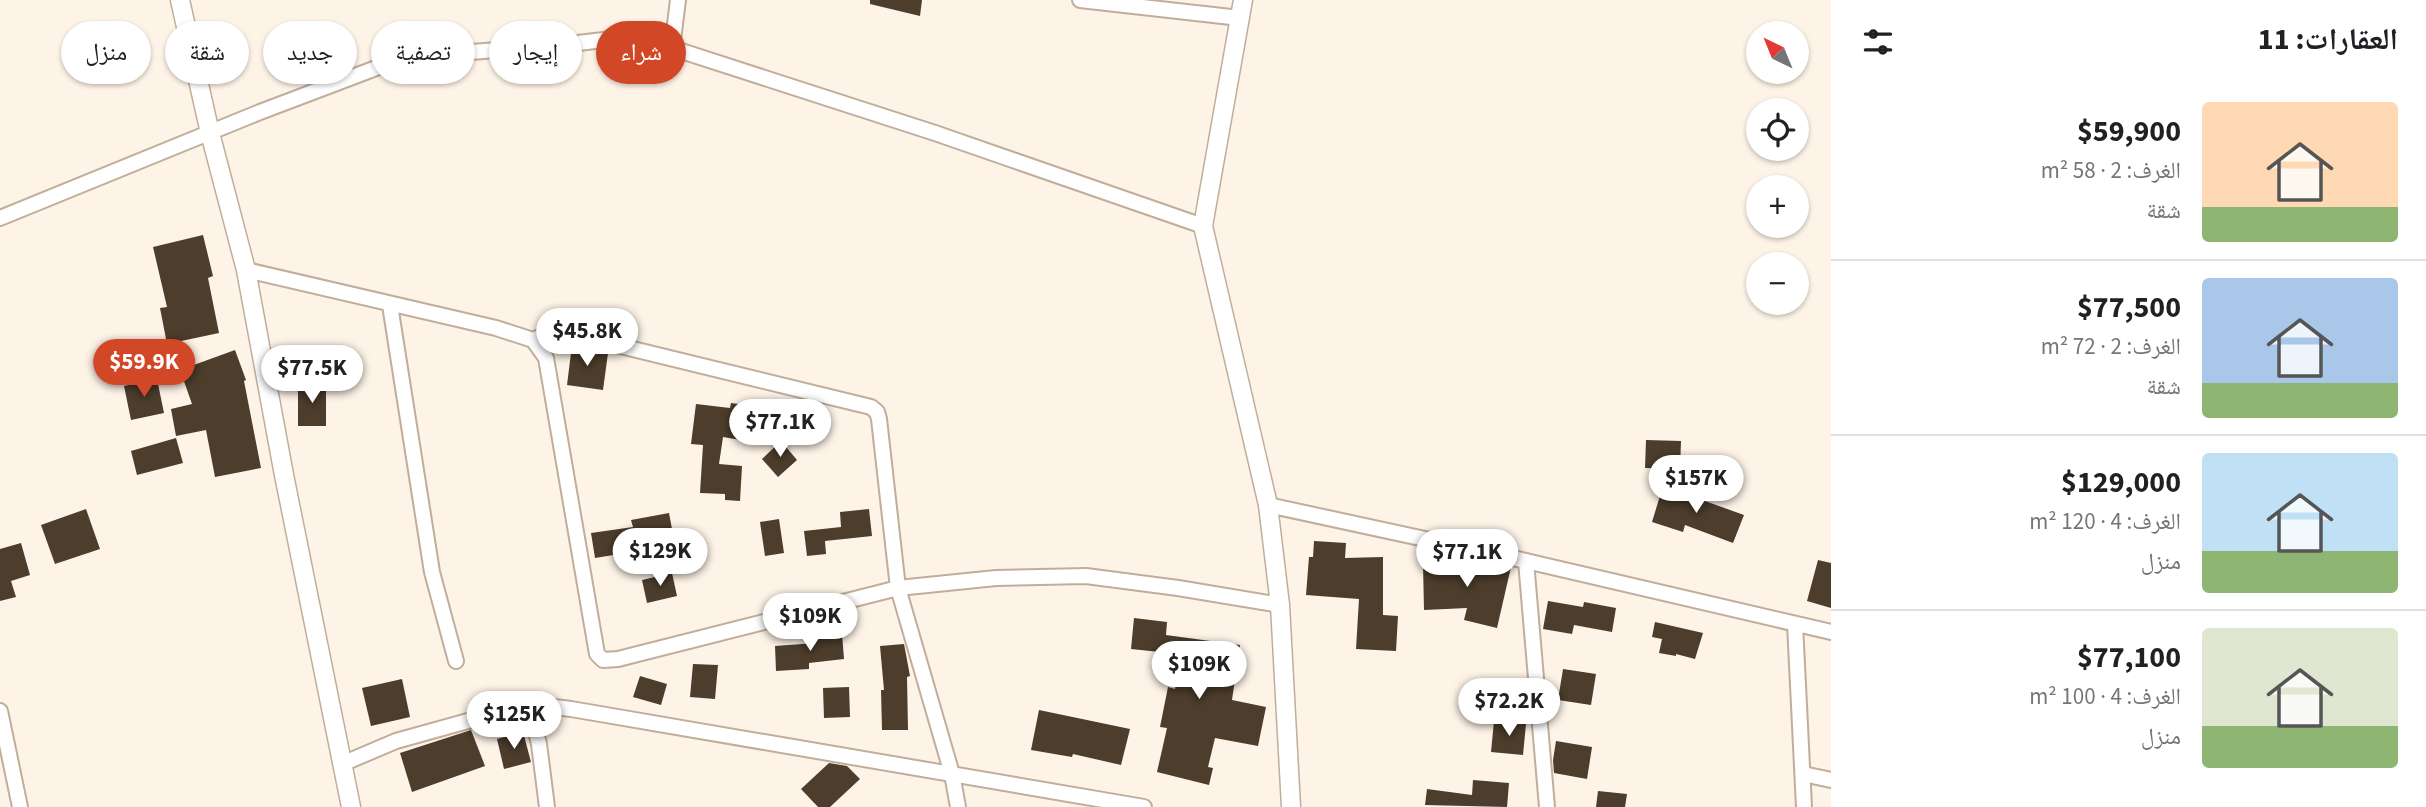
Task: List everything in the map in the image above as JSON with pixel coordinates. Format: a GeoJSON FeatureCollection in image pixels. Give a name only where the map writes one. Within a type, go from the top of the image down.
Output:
{"type":"FeatureCollection","features":[{"type":"Feature","properties":{"kind":"street"},"geometry":{"type":"LineString","coordinates":[[180,0],[210,133],[246,270],[351,807]]}},
{"type":"Feature","properties":{"kind":"street"},"geometry":{"type":"LineString","coordinates":[[675,21],[678,0]]}},
{"type":"Feature","properties":{"kind":"street"},"geometry":{"type":"LineString","coordinates":[[1080,0],[1241,9],[1203,226],[1268,505],[1280,605],[1291,807]]}},
{"type":"Feature","properties":{"kind":"street"},"geometry":{"type":"LineString","coordinates":[[0,218],[260,112],[392,62],[420,55],[596,40]]}},
{"type":"Feature","properties":{"kind":"street"},"geometry":{"type":"LineString","coordinates":[[686,53],[1203,226]]}},
{"type":"Feature","properties":{"kind":"street"},"geometry":{"type":"LineString","coordinates":[[246,270],[496,328],[533,340],[547,358],[600,658],[603,660],[618,659],[898,588],[996,578],[1086,576],[1280,605]]}},
{"type":"Feature","properties":{"kind":"street"},"geometry":{"type":"LineString","coordinates":[[390,304],[432,572],[456,661]]}},
{"type":"Feature","properties":{"kind":"street"},"geometry":{"type":"LineString","coordinates":[[533,340],[551,332],[567,333],[872,407],[877,412],[898,588],[958,807]]}},
{"type":"Feature","properties":{"kind":"street"},"geometry":{"type":"LineString","coordinates":[[1268,505],[1526,561],[1831,632]]}},
{"type":"Feature","properties":{"kind":"street"},"geometry":{"type":"LineString","coordinates":[[1526,561],[1547,807]]}},
{"type":"Feature","properties":{"kind":"street"},"geometry":{"type":"LineString","coordinates":[[1795,624],[1804,807]]}},
{"type":"Feature","properties":{"kind":"street"},"geometry":{"type":"LineString","coordinates":[[342,764],[396,741],[529,704],[1144,807]]}},
{"type":"Feature","properties":{"kind":"street"},"geometry":{"type":"LineString","coordinates":[[529,704],[539,744],[547,807]]}},
{"type":"Feature","properties":{"kind":"street"},"geometry":{"type":"LineString","coordinates":[[0,711],[20,807]]}},
{"type":"Feature","properties":{"kind":"street"},"geometry":{"type":"LineString","coordinates":[[1803,774],[1831,780]]}},
{"type":"Feature","properties":{"kind":"building"},"geometry":{"type":"Polygon","coordinates":[[[870,0],[922,0],[920,16],[870,4],[870,0]]]}},
{"type":"Feature","properties":{"kind":"building"},"geometry":{"type":"Polygon","coordinates":[[[203,235],[213,276],[208,278],[219,333],[167,344],[160,308],[167,307],[153,247],[203,235]]]}},
{"type":"Feature","properties":{"kind":"building"},"geometry":{"type":"Polygon","coordinates":[[[572,345],[608,353],[603,390],[567,385],[572,345]]]}},
{"type":"Feature","properties":{"kind":"building"},"geometry":{"type":"Polygon","coordinates":[[[235,350],[246,380],[244,381],[261,468],[215,477],[206,430],[176,436],[171,409],[192,404],[180,370],[235,350]]]}},
{"type":"Feature","properties":{"kind":"building"},"geometry":{"type":"Polygon","coordinates":[[[157,379],[164,413],[131,420],[124,386],[157,379]]]}},
{"type":"Feature","properties":{"kind":"building"},"geometry":{"type":"Polygon","coordinates":[[[298,383],[326,384],[326,426],[298,426],[298,383]]]}},
{"type":"Feature","properties":{"kind":"building"},"geometry":{"type":"Polygon","coordinates":[[[731,403],[759,407],[753,442],[723,437],[719,464],[742,466],[740,501],[725,500],[725,494],[700,493],[703,445],[691,444],[696,404],[730,408],[731,403]]]}},
{"type":"Feature","properties":{"kind":"building"},"geometry":{"type":"Polygon","coordinates":[[[176,438],[183,463],[137,475],[131,451],[176,438]]]}},
{"type":"Feature","properties":{"kind":"building"},"geometry":{"type":"Polygon","coordinates":[[[1646,440],[1681,441],[1680,469],[1645,468],[1646,440]]]}},
{"type":"Feature","properties":{"kind":"building"},"geometry":{"type":"Polygon","coordinates":[[[781,441],[797,460],[778,477],[762,459],[781,441]]]}},
{"type":"Feature","properties":{"kind":"building"},"geometry":{"type":"Polygon","coordinates":[[[1663,486],[1744,515],[1733,543],[1685,525],[1683,532],[1652,522],[1663,486]]]}},
{"type":"Feature","properties":{"kind":"building"},"geometry":{"type":"Polygon","coordinates":[[[86,509],[100,549],[55,564],[41,525],[86,509]]]}},
{"type":"Feature","properties":{"kind":"building"},"geometry":{"type":"Polygon","coordinates":[[[869,509],[872,536],[825,541],[826,554],[807,556],[804,531],[841,527],[840,512],[869,509]]]}},
{"type":"Feature","properties":{"kind":"building"},"geometry":{"type":"Polygon","coordinates":[[[669,513],[676,550],[639,558],[638,551],[595,558],[591,533],[633,527],[631,520],[669,513]]]}},
{"type":"Feature","properties":{"kind":"building"},"geometry":{"type":"Polygon","coordinates":[[[779,519],[784,553],[765,556],[760,522],[779,519]]]}},
{"type":"Feature","properties":{"kind":"building"},"geometry":{"type":"Polygon","coordinates":[[[1314,541],[1346,543],[1345,558],[1383,557],[1383,615],[1398,616],[1396,651],[1356,649],[1359,599],[1306,595],[1309,557],[1313,557],[1314,541]]]}},
{"type":"Feature","properties":{"kind":"building"},"geometry":{"type":"Polygon","coordinates":[[[21,543],[30,575],[11,581],[16,597],[0,601],[0,549],[21,543]]]}},
{"type":"Feature","properties":{"kind":"building"},"geometry":{"type":"Polygon","coordinates":[[[1467,558],[1511,567],[1497,628],[1464,620],[1467,608],[1424,610],[1423,564],[1466,563],[1467,558]]]}},
{"type":"Feature","properties":{"kind":"building"},"geometry":{"type":"Polygon","coordinates":[[[1818,560],[1831,563],[1831,608],[1807,601],[1818,560]]]}},
{"type":"Feature","properties":{"kind":"building"},"geometry":{"type":"Polygon","coordinates":[[[672,573],[677,596],[647,603],[642,580],[672,573]]]}},
{"type":"Feature","properties":{"kind":"building"},"geometry":{"type":"Polygon","coordinates":[[[1548,601],[1583,607],[1584,602],[1616,608],[1612,632],[1574,625],[1572,634],[1543,629],[1548,601]]]}},
{"type":"Feature","properties":{"kind":"building"},"geometry":{"type":"Polygon","coordinates":[[[1134,618],[1167,622],[1166,635],[1240,645],[1232,700],[1266,707],[1258,746],[1215,738],[1208,767],[1213,768],[1209,785],[1157,772],[1167,728],[1160,727],[1168,687],[1175,689],[1179,654],[1131,649],[1134,618]]]}},
{"type":"Feature","properties":{"kind":"building"},"geometry":{"type":"Polygon","coordinates":[[[1655,622],[1703,633],[1695,659],[1659,653],[1662,639],[1652,637],[1655,622]]]}},
{"type":"Feature","properties":{"kind":"building"},"geometry":{"type":"Polygon","coordinates":[[[842,633],[844,659],[809,663],[809,669],[776,671],[775,646],[816,643],[815,636],[842,633]]]}},
{"type":"Feature","properties":{"kind":"building"},"geometry":{"type":"Polygon","coordinates":[[[904,644],[910,676],[907,677],[908,730],[882,730],[881,690],[884,690],[880,646],[904,644]]]}},
{"type":"Feature","properties":{"kind":"building"},"geometry":{"type":"Polygon","coordinates":[[[693,664],[718,665],[715,699],[690,697],[693,664]]]}},
{"type":"Feature","properties":{"kind":"building"},"geometry":{"type":"Polygon","coordinates":[[[1563,669],[1596,674],[1591,705],[1558,700],[1563,669]]]}},
{"type":"Feature","properties":{"kind":"building"},"geometry":{"type":"Polygon","coordinates":[[[640,676],[667,684],[661,705],[633,697],[640,676]]]}},
{"type":"Feature","properties":{"kind":"building"},"geometry":{"type":"Polygon","coordinates":[[[402,679],[410,717],[371,726],[362,688],[402,679]]]}},
{"type":"Feature","properties":{"kind":"building"},"geometry":{"type":"Polygon","coordinates":[[[849,687],[850,717],[824,718],[823,688],[849,687]]]}},
{"type":"Feature","properties":{"kind":"building"},"geometry":{"type":"Polygon","coordinates":[[[1039,710],[1130,729],[1121,765],[1073,754],[1072,757],[1031,750],[1039,710]]]}},
{"type":"Feature","properties":{"kind":"building"},"geometry":{"type":"Polygon","coordinates":[[[1494,721],[1526,724],[1523,755],[1491,752],[1494,721]]]}},
{"type":"Feature","properties":{"kind":"building"},"geometry":{"type":"Polygon","coordinates":[[[471,730],[485,766],[412,792],[400,753],[471,730]]]}},
{"type":"Feature","properties":{"kind":"building"},"geometry":{"type":"Polygon","coordinates":[[[523,732],[531,762],[504,769],[497,739],[523,732]]]}},
{"type":"Feature","properties":{"kind":"building"},"geometry":{"type":"Polygon","coordinates":[[[1556,741],[1592,747],[1587,779],[1554,773],[1556,741]]]}},
{"type":"Feature","properties":{"kind":"building"},"geometry":{"type":"Polygon","coordinates":[[[829,763],[847,766],[860,779],[830,807],[818,807],[801,789],[829,763]]]}},
{"type":"Feature","properties":{"kind":"building"},"geometry":{"type":"Polygon","coordinates":[[[1473,780],[1509,783],[1507,807],[1425,805],[1427,789],[1472,795],[1473,780]]]}},
{"type":"Feature","properties":{"kind":"building"},"geometry":{"type":"Polygon","coordinates":[[[1598,791],[1627,794],[1625,807],[1596,807],[1598,791]]]}}]}
